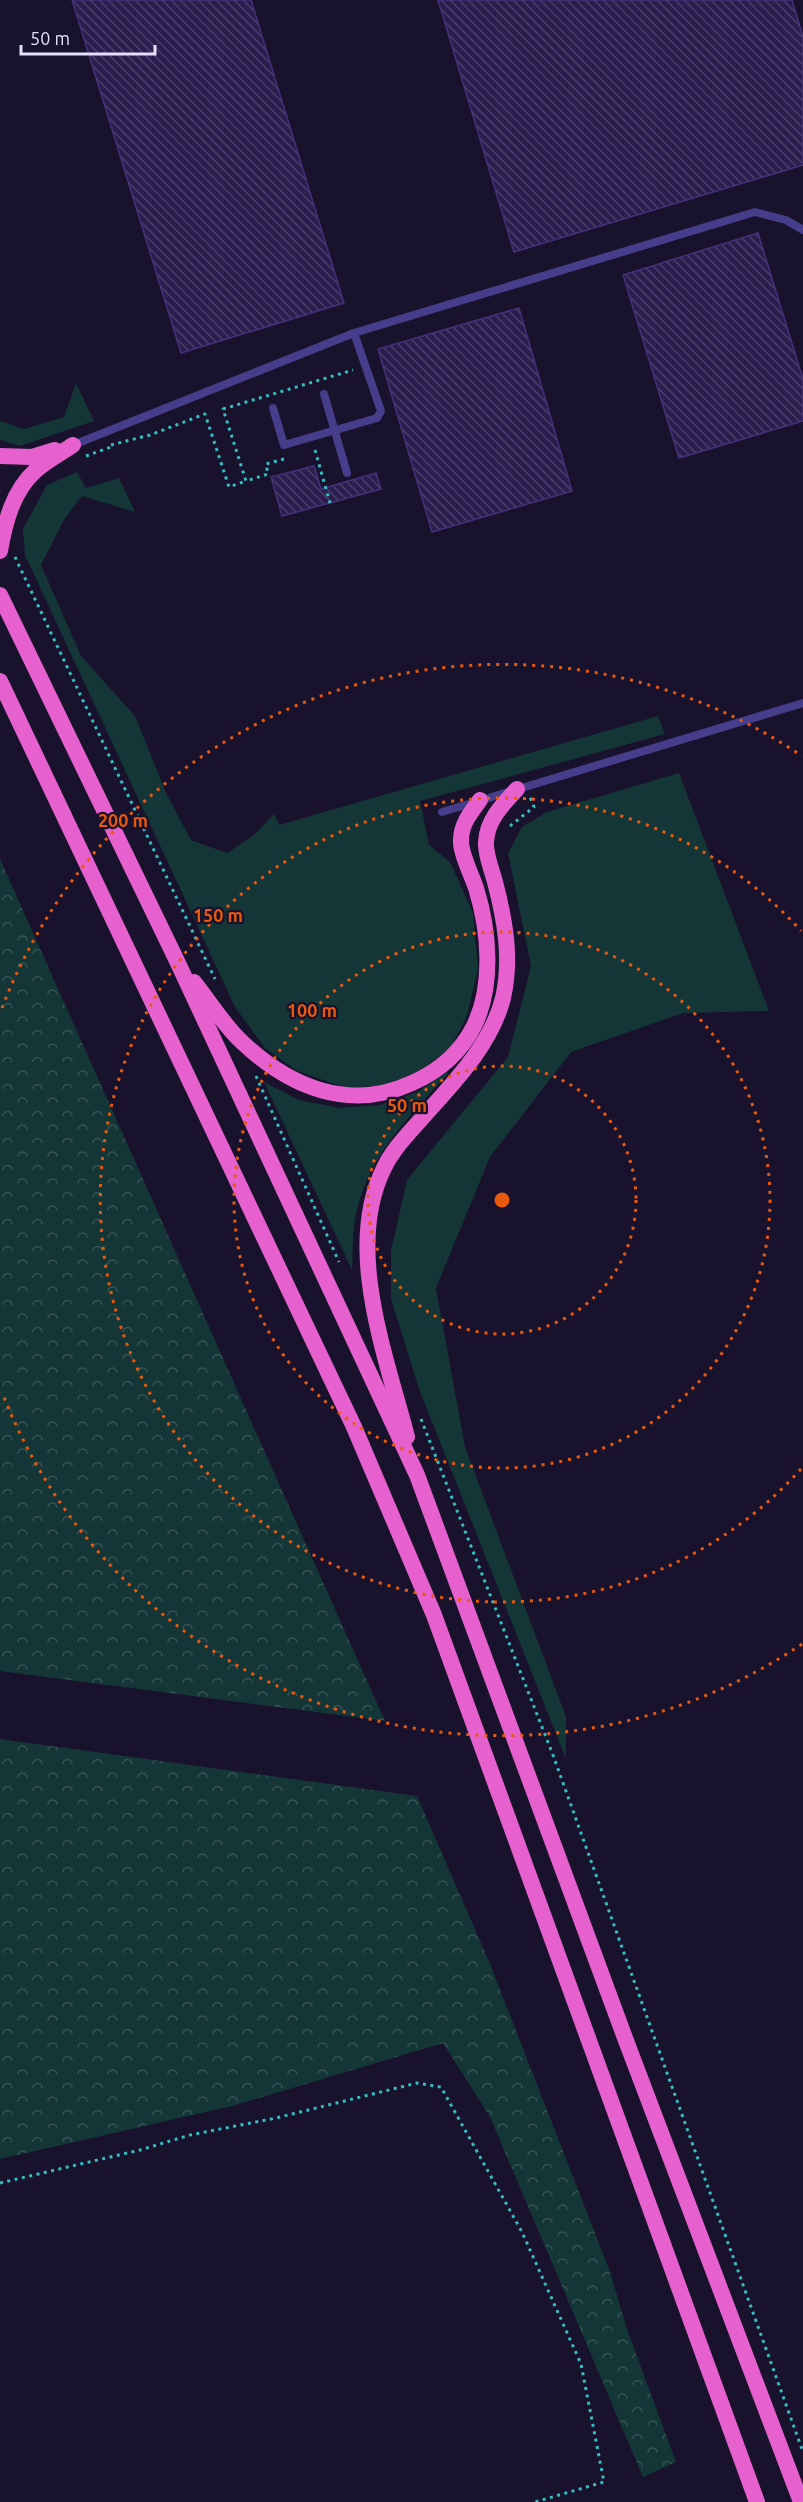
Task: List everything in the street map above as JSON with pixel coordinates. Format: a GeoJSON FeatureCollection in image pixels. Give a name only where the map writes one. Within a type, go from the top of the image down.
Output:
{"type":"FeatureCollection","features":[{"type":"Feature","properties":{"kind":"highway"},"geometry":{"type":"LineString","coordinates":[[0,456],[32,457],[78,451]]}},
{"type":"Feature","properties":{"kind":"highway"},"geometry":{"type":"LineString","coordinates":[[7,549],[6,520],[21,488],[35,471],[78,451]]}},
{"type":"Feature","properties":{"kind":"highway"},"geometry":{"type":"LineString","coordinates":[[0,595],[177,961],[417,1475],[625,2038],[801,2502]]}},
{"type":"Feature","properties":{"kind":"highway"},"geometry":{"type":"LineString","coordinates":[[0,681],[354,1427],[434,1615],[757,2502]]}},
{"type":"Feature","properties":{"kind":"highway"},"geometry":{"type":"LineString","coordinates":[[417,1475],[368,1276],[367,1233],[373,1194],[385,1166],[406,1136],[460,1076],[479,1050],[493,1025],[502,999],[508,969],[501,906],[485,843],[495,813],[522,788]]}},
{"type":"Feature","properties":{"kind":"highway"},"geometry":{"type":"LineString","coordinates":[[177,961],[241,1041],[273,1068],[305,1086],[337,1095],[373,1095],[402,1088],[429,1075],[455,1054],[474,1026],[484,998],[486,928],[460,841],[466,819],[480,800]]}},
{"type":"Feature","properties":{"kind":"lane"},"geometry":{"type":"LineString","coordinates":[[78,451],[105,432],[354,333],[755,212],[786,220],[803,230]]}},
{"type":"Feature","properties":{"kind":"lane"},"geometry":{"type":"LineString","coordinates":[[273,408],[284,445],[377,418],[381,411],[354,333]]}},
{"type":"Feature","properties":{"kind":"lane"},"geometry":{"type":"LineString","coordinates":[[324,394],[347,473]]}},
{"type":"Feature","properties":{"kind":"lane"},"geometry":{"type":"LineString","coordinates":[[442,812],[803,703]]}},
{"type":"Feature","properties":{"kind":"path"},"geometry":{"type":"LineString","coordinates":[[223,409],[246,482]]}},
{"type":"Feature","properties":{"kind":"path"},"geometry":{"type":"LineString","coordinates":[[78,451],[111,447],[205,414],[229,487],[268,474],[266,464],[285,459]]}},
{"type":"Feature","properties":{"kind":"path"},"geometry":{"type":"LineString","coordinates":[[105,432],[111,447]]}},
{"type":"Feature","properties":{"kind":"path"},"geometry":{"type":"LineString","coordinates":[[305,453],[315,450]]}},
{"type":"Feature","properties":{"kind":"path"},"geometry":{"type":"LineString","coordinates":[[7,549],[15,559],[216,980]]}},
{"type":"Feature","properties":{"kind":"path"},"geometry":{"type":"LineString","coordinates":[[506,834],[510,825],[534,807],[522,788]]}},
{"type":"Feature","properties":{"kind":"path"},"geometry":{"type":"LineString","coordinates":[[255,1073],[343,1272]]}},
{"type":"Feature","properties":{"kind":"path"},"geometry":{"type":"LineString","coordinates":[[421,1419],[553,1755],[803,2452]]}},
{"type":"Feature","properties":{"kind":"path"},"geometry":{"type":"LineString","coordinates":[[0,2183],[140,2150],[190,2135],[276,2118],[417,2084],[441,2087],[522,2232],[581,2364],[604,2482],[535,2502]]}},
{"type":"Feature","properties":{"kind":"green space"},"geometry":{"type":"Polygon","coordinates":[[[76,383],[94,421],[20,446],[0,440],[0,421],[24,429],[64,417],[76,383]]]}},
{"type":"Feature","properties":{"kind":"green space"},"geometry":{"type":"Polygon","coordinates":[[[77,472],[86,488],[119,478],[135,512],[82,496],[65,518],[41,565],[81,656],[135,716],[167,795],[191,840],[227,853],[254,835],[274,814],[279,825],[658,716],[665,734],[420,801],[429,845],[450,862],[473,913],[478,969],[467,1016],[451,1047],[424,1068],[389,1085],[346,1088],[297,1071],[265,1048],[235,1007],[25,555],[23,529],[47,485],[77,472]]]}},
{"type":"Feature","properties":{"kind":"green space"},"geometry":{"type":"Polygon","coordinates":[[[679,773],[769,1011],[683,1013],[571,1052],[490,1157],[436,1288],[465,1447],[566,1717],[566,1759],[419,1389],[391,1299],[391,1251],[407,1180],[508,1057],[531,966],[508,853],[522,827],[547,812],[679,773]]]}},
{"type":"Feature","properties":{"kind":"green space"},"geometry":{"type":"Polygon","coordinates":[[[0,859],[385,1721],[0,1671],[0,859]]]}},
{"type":"Feature","properties":{"kind":"green space"},"geometry":{"type":"Polygon","coordinates":[[[446,1070],[448,1074],[393,1137],[371,1171],[355,1217],[352,1270],[264,1082],[299,1100],[340,1108],[380,1105],[418,1092],[446,1070]]]}},
{"type":"Feature","properties":{"kind":"green space"},"geometry":{"type":"Polygon","coordinates":[[[0,1739],[417,1796],[490,1964],[609,2269],[628,2332],[676,2462],[643,2477],[490,2117],[443,2043],[232,2106],[0,2159],[0,1739]]]}},
{"type":"Feature","properties":{"kind":"building"},"geometry":{"type":"Polygon","coordinates":[[[72,0],[251,0],[344,303],[181,353],[72,0]]]}},
{"type":"Feature","properties":{"kind":"building"},"geometry":{"type":"Polygon","coordinates":[[[438,0],[792,0],[803,37],[803,165],[514,252],[438,0]]]}},
{"type":"Feature","properties":{"kind":"building"},"geometry":{"type":"Polygon","coordinates":[[[758,233],[803,379],[803,421],[679,458],[623,275],[758,233]]]}},
{"type":"Feature","properties":{"kind":"building"},"geometry":{"type":"Polygon","coordinates":[[[519,308],[572,491],[432,532],[378,349],[519,308]]]}},
{"type":"Feature","properties":{"kind":"building"},"geometry":{"type":"Polygon","coordinates":[[[314,466],[321,489],[376,473],[381,489],[282,516],[271,477],[314,466]]]}}]}
